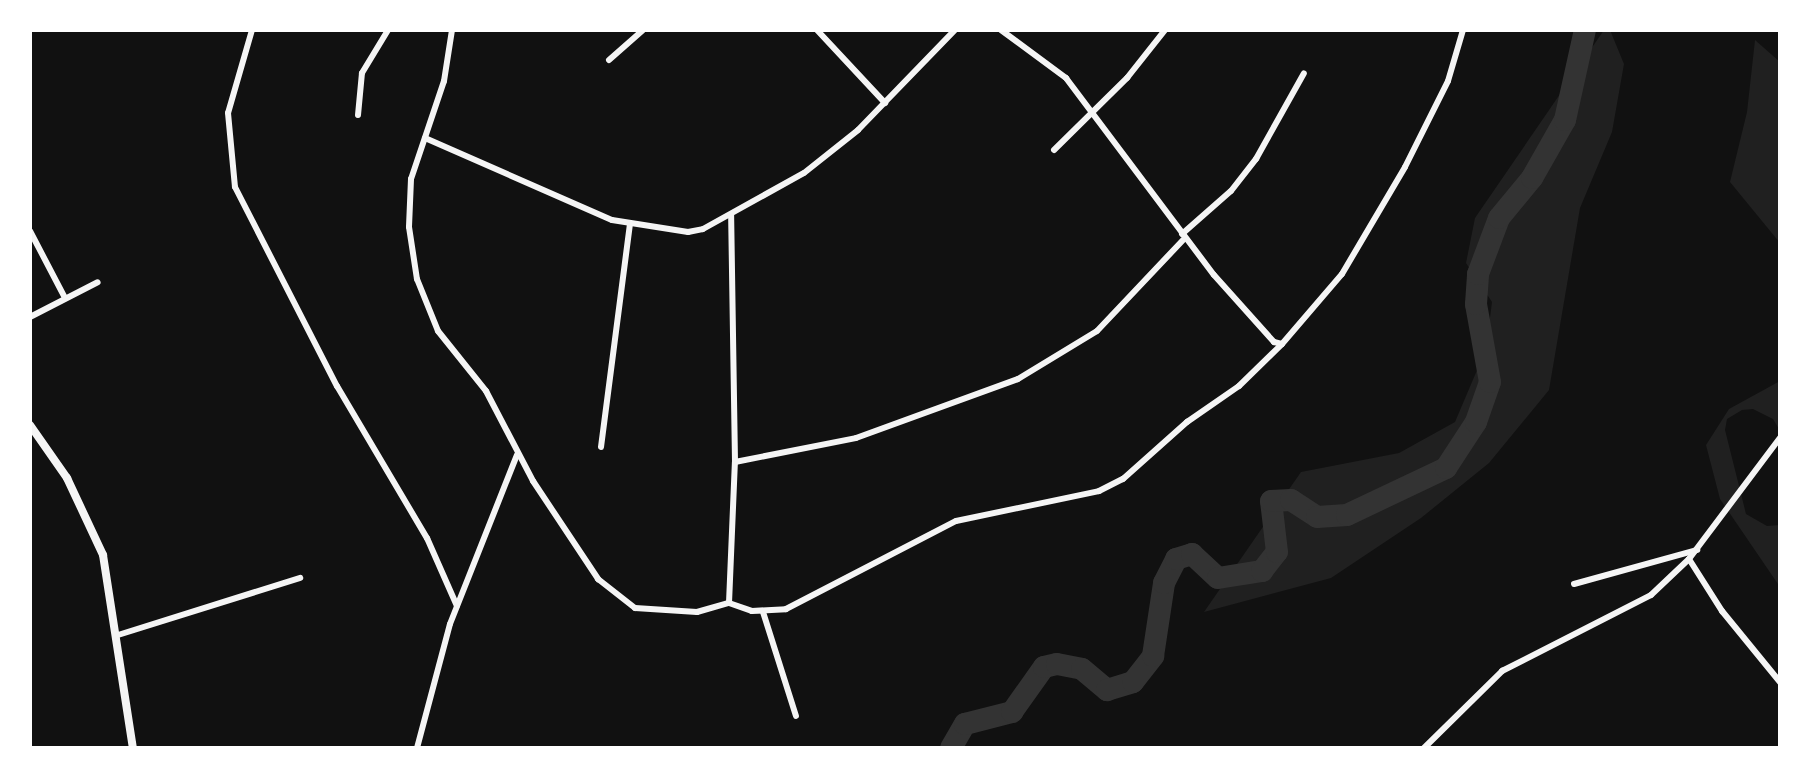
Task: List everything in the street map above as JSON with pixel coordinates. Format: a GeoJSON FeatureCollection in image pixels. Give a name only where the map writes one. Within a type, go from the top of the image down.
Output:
{"type":"FeatureCollection","features":[{"type":"Feature","properties":{"kind":"main road"},"geometry":{"type":"LineString","coordinates":[[30,425],[93,526],[110,583],[133,748]]}},
{"type":"Feature","properties":{"kind":"street"},"geometry":{"type":"LineString","coordinates":[[252,30],[228,113],[235,187],[337,386],[427,538],[457,606]]}},
{"type":"Feature","properties":{"kind":"street"},"geometry":{"type":"LineString","coordinates":[[358,115],[362,73],[388,30]]}},
{"type":"Feature","properties":{"kind":"street"},"geometry":{"type":"LineString","coordinates":[[452,30],[444,81],[411,179],[410,205],[417,279],[438,331],[486,391],[517,455],[598,579],[620,601],[677,613],[729,603],[763,612],[786,609],[956,521],[1086,494],[1123,479],[1163,441],[1256,373],[1342,274],[1405,167],[1448,81],[1463,30]]}},
{"type":"Feature","properties":{"kind":"street"},"geometry":{"type":"LineString","coordinates":[[609,60],[643,30]]}},
{"type":"Feature","properties":{"kind":"street"},"geometry":{"type":"LineString","coordinates":[[817,30],[885,103]]}},
{"type":"Feature","properties":{"kind":"street"},"geometry":{"type":"LineString","coordinates":[[425,138],[514,178],[539,184],[589,211],[630,224],[688,232],[731,215],[804,173],[885,103],[955,30]]}},
{"type":"Feature","properties":{"kind":"street"},"geometry":{"type":"LineString","coordinates":[[1001,30],[1066,78],[1183,236],[1261,330],[1282,344]]}},
{"type":"Feature","properties":{"kind":"street"},"geometry":{"type":"LineString","coordinates":[[1054,150],[1091,115],[1165,30]]}},
{"type":"Feature","properties":{"kind":"street"},"geometry":{"type":"LineString","coordinates":[[735,462],[856,438],[1018,379],[1097,331],[1248,170],[1304,73]]}},
{"type":"Feature","properties":{"kind":"street"},"geometry":{"type":"LineString","coordinates":[[729,603],[735,462],[731,215]]}},
{"type":"Feature","properties":{"kind":"street"},"geometry":{"type":"LineString","coordinates":[[601,447],[630,224]]}},
{"type":"Feature","properties":{"kind":"street"},"geometry":{"type":"LineString","coordinates":[[30,231],[65,298]]}},
{"type":"Feature","properties":{"kind":"street"},"geometry":{"type":"LineString","coordinates":[[30,317],[98,282]]}},
{"type":"Feature","properties":{"kind":"street"},"geometry":{"type":"LineString","coordinates":[[1424,748],[1502,671],[1651,595],[1697,550],[1780,438]]}},
{"type":"Feature","properties":{"kind":"street"},"geometry":{"type":"LineString","coordinates":[[417,748],[457,606],[517,455]]}},
{"type":"Feature","properties":{"kind":"street"},"geometry":{"type":"LineString","coordinates":[[1574,584],[1697,550]]}},
{"type":"Feature","properties":{"kind":"street"},"geometry":{"type":"LineString","coordinates":[[1689,559],[1722,611],[1780,682]]}},
{"type":"Feature","properties":{"kind":"street"},"geometry":{"type":"LineString","coordinates":[[118,635],[300,578]]}},
{"type":"Feature","properties":{"kind":"street"},"geometry":{"type":"LineString","coordinates":[[763,612],[796,716]]}},
{"type":"Feature","properties":{"kind":"shaded area"},"geometry":{"type":"Polygon","coordinates":[[[1604,30],[1610,30],[1624,64],[1612,132],[1580,208],[1549,390],[1489,463],[1421,518],[1331,578],[1204,612],[1301,472],[1399,453],[1455,422],[1486,349],[1492,302],[1466,263],[1475,218],[1604,30]]]}},
{"type":"Feature","properties":{"kind":"shaded area"},"geometry":{"type":"Polygon","coordinates":[[[1755,40],[1780,62],[1780,243],[1730,182],[1747,112],[1755,40]]]}},
{"type":"Feature","properties":{"kind":"shaded area"},"geometry":{"type":"Polygon","coordinates":[[[1780,381],[1780,466],[1779,429],[1773,419],[1753,409],[1742,410],[1727,419],[1725,430],[1746,514],[1767,526],[1780,525],[1780,587],[1720,499],[1706,445],[1729,409],[1780,381]]]}},
{"type":"Feature","properties":{"kind":"waterway"},"geometry":{"type":"LineString","coordinates":[[951,748],[965,724],[1012,712],[1044,667],[1057,664],[1082,669],[1107,690],[1133,682],[1153,656],[1164,583],[1176,559],[1192,554],[1218,578],[1262,571],[1277,552],[1271,501],[1291,500],[1317,517],[1347,515],[1446,468],[1476,422],[1490,382],[1476,304],[1478,274],[1499,218],[1532,178],[1565,120],[1585,30]]}}]}
